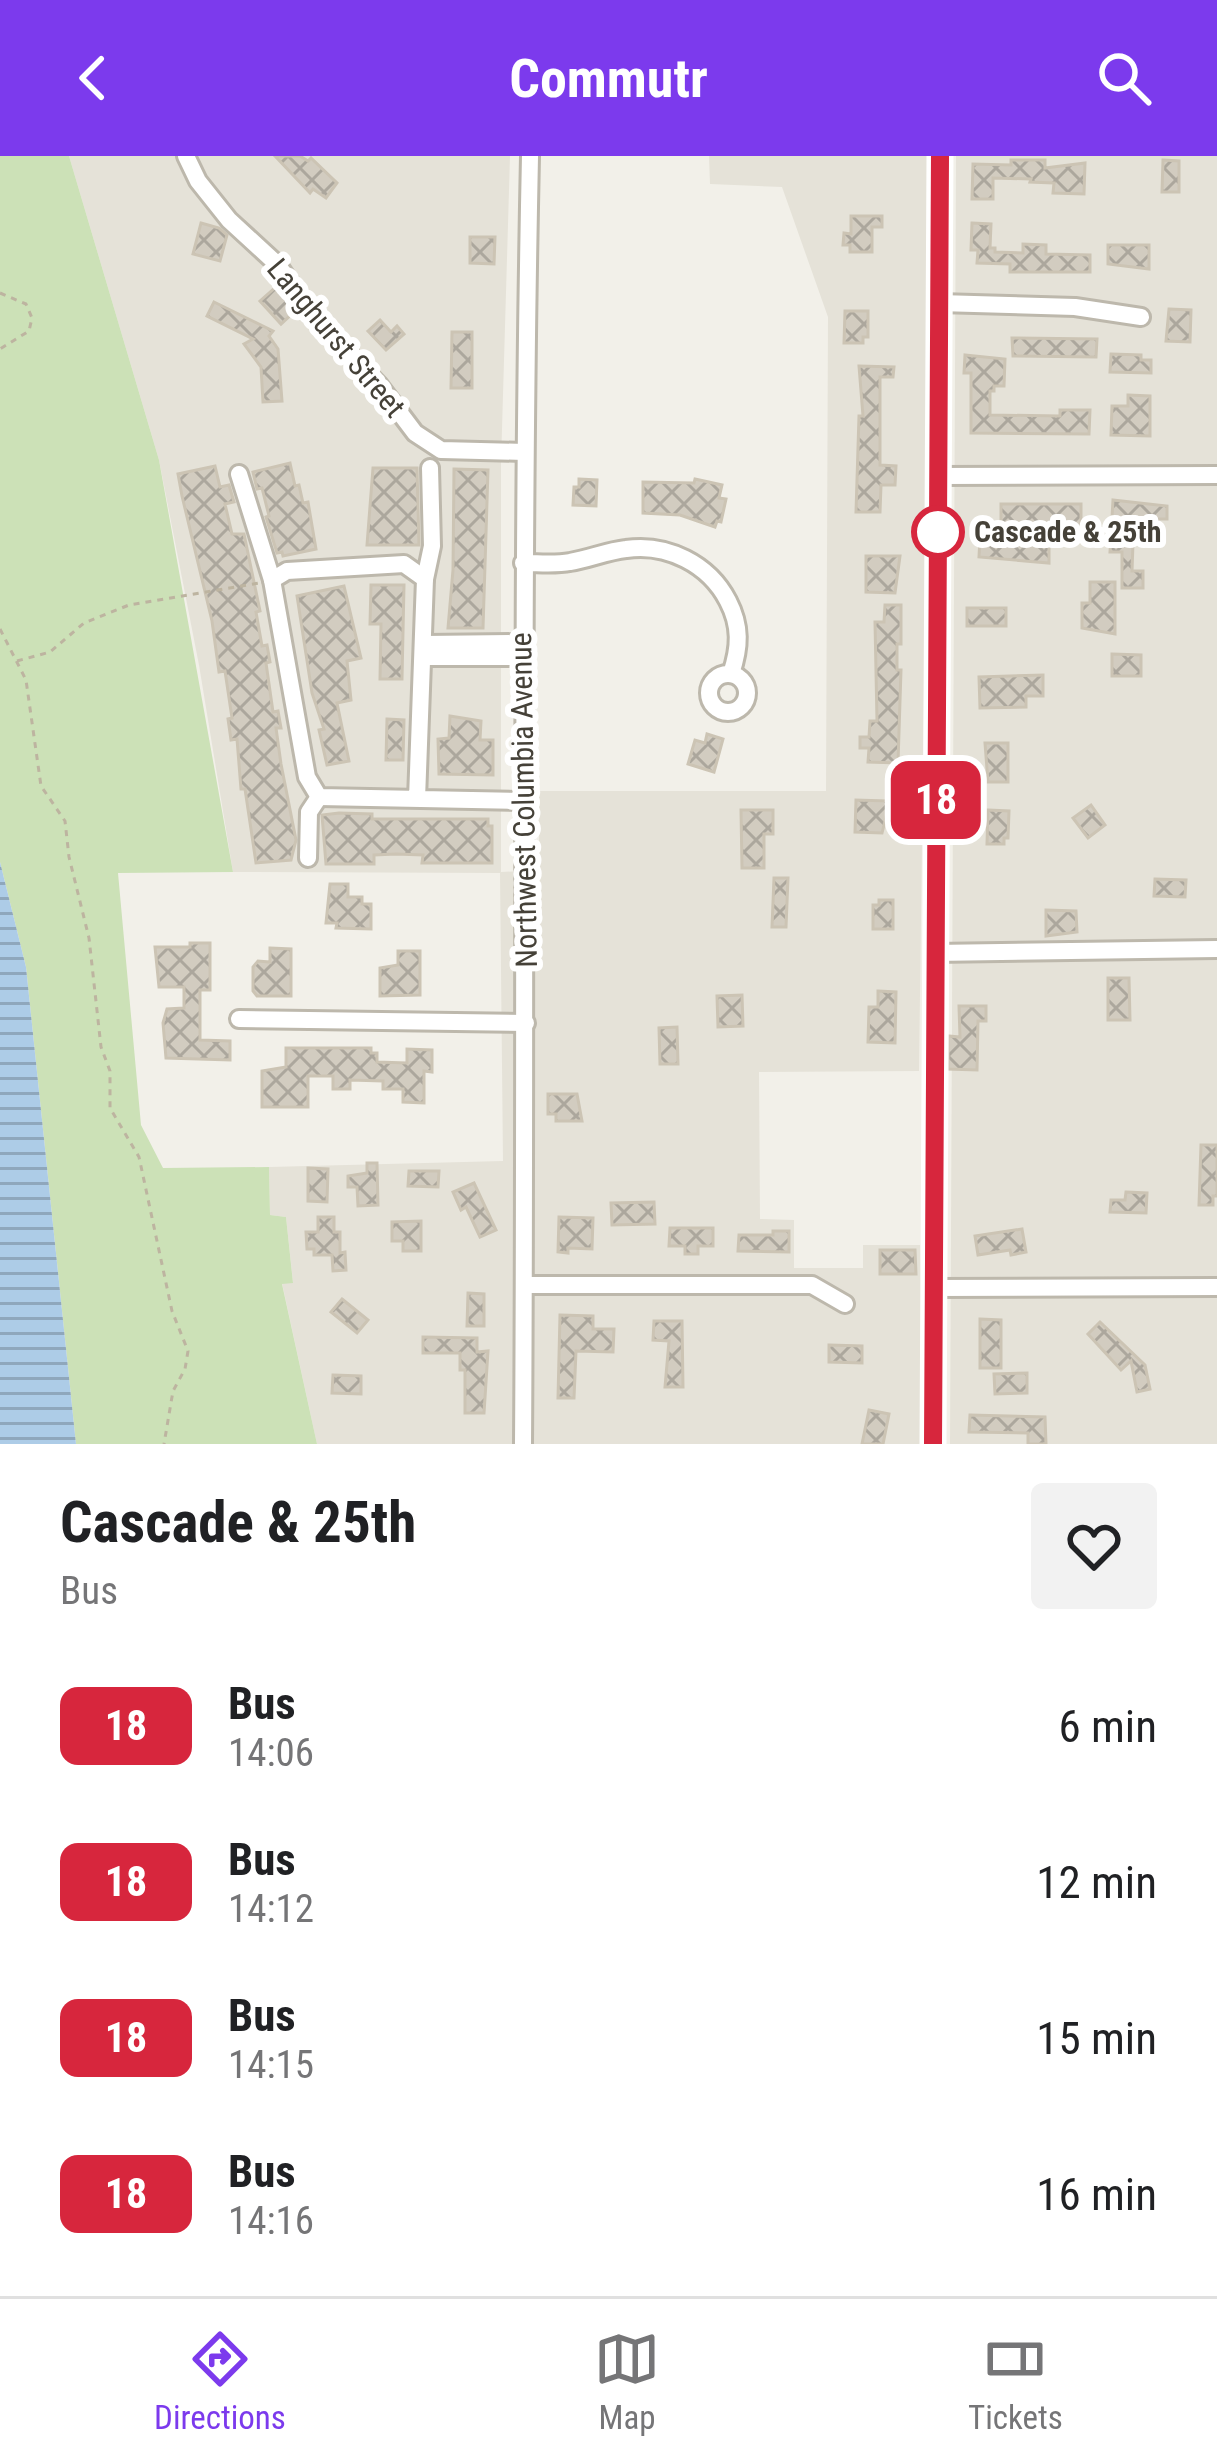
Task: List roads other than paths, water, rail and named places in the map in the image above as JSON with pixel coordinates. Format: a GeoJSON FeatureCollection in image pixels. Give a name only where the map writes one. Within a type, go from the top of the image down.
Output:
{"type":"FeatureCollection","features":[{"type":"Feature","properties":{"kind":"street","name":"Langhurst Street"},"geometry":{"type":"LineString","coordinates":[[186,156],[198,181],[229,220],[278,265],[311,314],[378,384],[415,433],[441,450],[524,452]]}},
{"type":"Feature","properties":{"kind":"street","name":"Northwest Columbia Avenue"},"geometry":{"type":"LineString","coordinates":[[523,1444],[523,563],[530,156]]}},
{"type":"Feature","properties":{"kind":"street"},"geometry":{"type":"LineString","coordinates":[[933,1444],[940,156]]}},
{"type":"Feature","properties":{"kind":"street"},"geometry":{"type":"LineString","coordinates":[[939,303],[1076,307],[1141,317]]}},
{"type":"Feature","properties":{"kind":"street"},"geometry":{"type":"LineString","coordinates":[[418,800],[425,579],[432,546],[430,468]]}},
{"type":"Feature","properties":{"kind":"street"},"geometry":{"type":"LineString","coordinates":[[239,474],[272,580],[307,777],[319,797]]}},
{"type":"Feature","properties":{"kind":"street"},"geometry":{"type":"LineString","coordinates":[[938,476],[1217,475]]}},
{"type":"Feature","properties":{"kind":"street"},"geometry":{"type":"LineString","coordinates":[[523,563],[566,563],[627,548],[658,548],[685,557],[722,589],[735,615],[739,639],[731,674]]}},
{"type":"Feature","properties":{"kind":"street"},"geometry":{"type":"LineString","coordinates":[[272,580],[287,571],[404,564],[425,579]]}},
{"type":"Feature","properties":{"kind":"street"},"geometry":{"type":"LineString","coordinates":[[425,651],[523,650]]}},
{"type":"Feature","properties":{"kind":"street"},"geometry":{"type":"LineString","coordinates":[[319,797],[524,801]]}},
{"type":"Feature","properties":{"kind":"street"},"geometry":{"type":"LineString","coordinates":[[308,857],[309,812],[319,797]]}},
{"type":"Feature","properties":{"kind":"street"},"geometry":{"type":"LineString","coordinates":[[934,953],[1217,949]]}},
{"type":"Feature","properties":{"kind":"street"},"geometry":{"type":"LineString","coordinates":[[238,1019],[526,1023]]}},
{"type":"Feature","properties":{"kind":"street"},"geometry":{"type":"LineString","coordinates":[[524,1285],[812,1285],[844,1304]]}},
{"type":"Feature","properties":{"kind":"street"},"geometry":{"type":"LineString","coordinates":[[934,1288],[1217,1287]]}},
{"type":"Feature","properties":{"kind":"water"},"geometry":{"type":"Polygon","coordinates":[[[0,862],[26,967],[76,1444],[0,1444],[0,862]]]}},
{"type":"Feature","properties":{"kind":"place","name":"Cascade & 25th"},"geometry":{"type":"Point","coordinates":[938,532]}}]}
